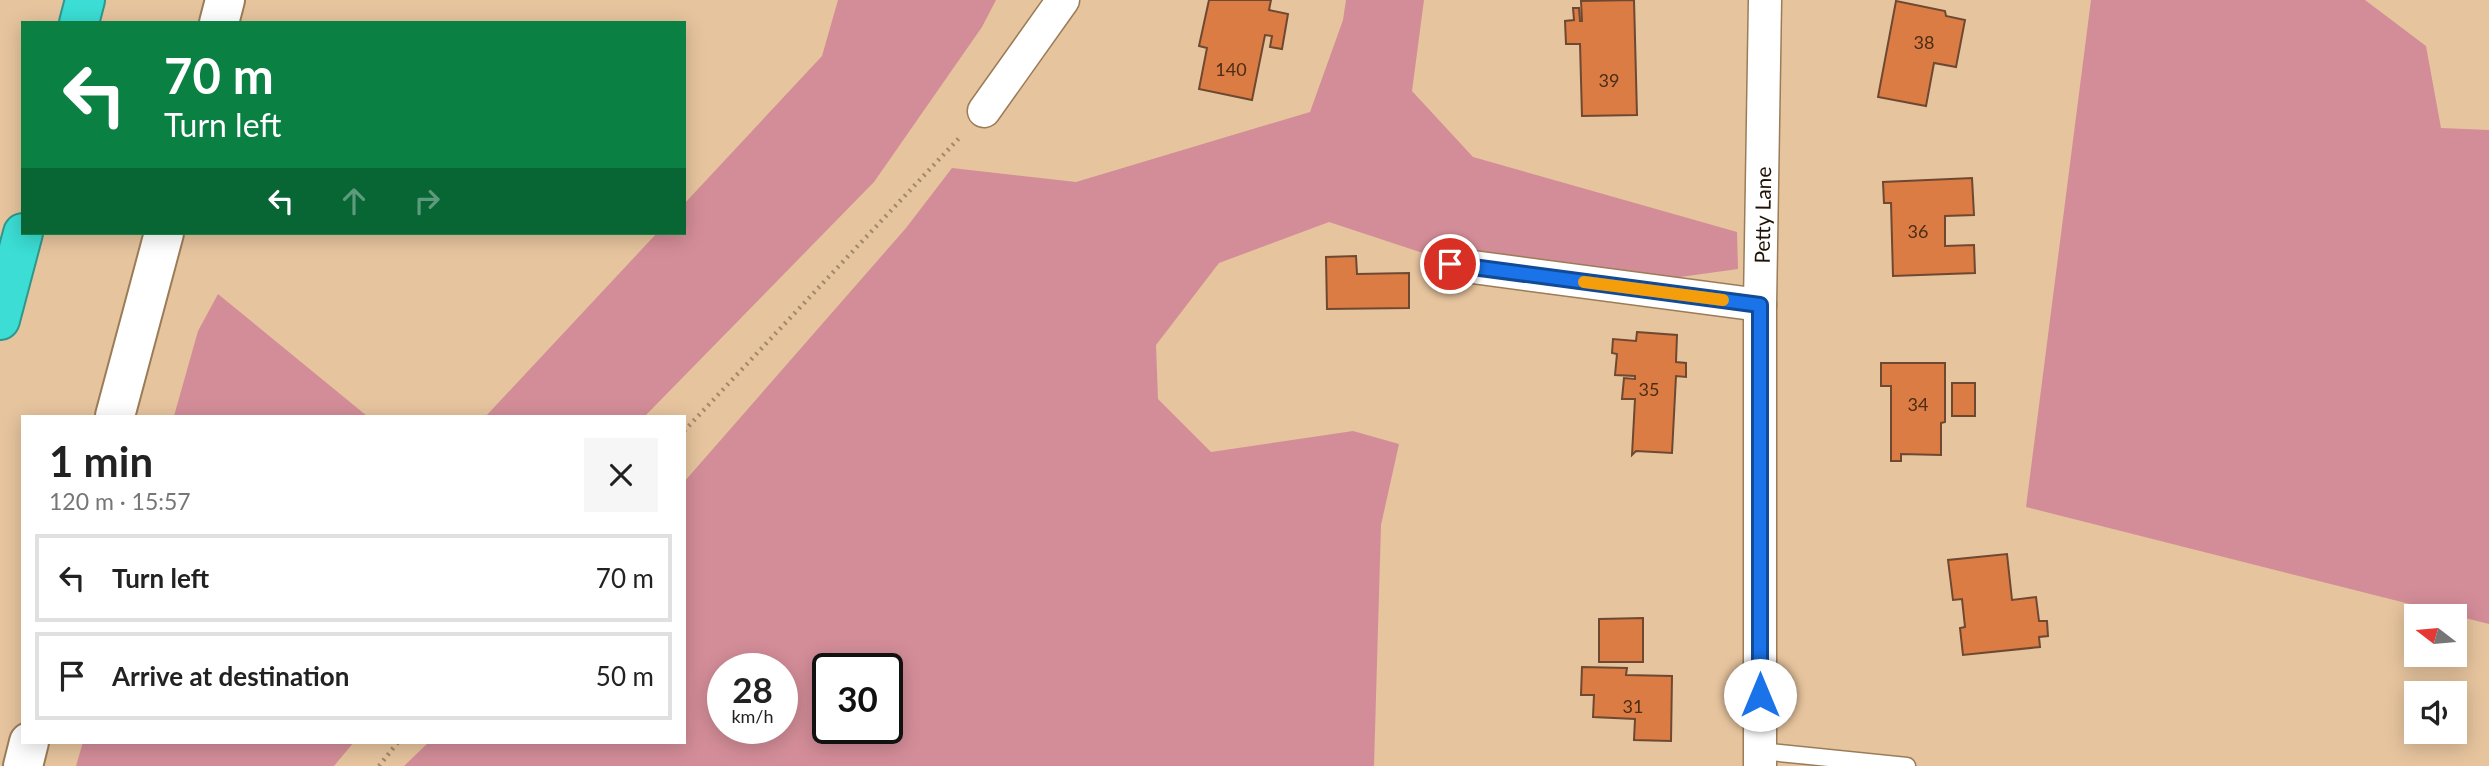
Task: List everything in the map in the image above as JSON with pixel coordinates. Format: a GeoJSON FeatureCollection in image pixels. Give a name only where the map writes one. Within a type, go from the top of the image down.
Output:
{"type":"FeatureCollection","features":[{"type":"Feature","properties":{"kind":"highway"},"geometry":{"type":"LineString","coordinates":[[80,21],[85,0]]}},
{"type":"Feature","properties":{"kind":"highway"},"geometry":{"type":"LineString","coordinates":[[0,320],[22,235]]}},
{"type":"Feature","properties":{"kind":"main road"},"geometry":{"type":"LineString","coordinates":[[220,21],[225,0]]}},
{"type":"Feature","properties":{"kind":"main road"},"geometry":{"type":"LineString","coordinates":[[115,415],[163,235]]}},
{"type":"Feature","properties":{"kind":"main road"},"geometry":{"type":"LineString","coordinates":[[23,766],[28,744]]}},
{"type":"Feature","properties":{"kind":"street"},"geometry":{"type":"LineString","coordinates":[[985,111],[1063,0]]}},
{"type":"Feature","properties":{"kind":"street","name":"Petty Lane"},"geometry":{"type":"LineString","coordinates":[[1760,758],[1760,305],[1765,0]]}},
{"type":"Feature","properties":{"kind":"street"},"geometry":{"type":"LineString","coordinates":[[1450,264],[1760,305]]}},
{"type":"Feature","properties":{"kind":"lane"},"geometry":{"type":"LineString","coordinates":[[1760,758],[1907,766]]}},
{"type":"Feature","properties":{"kind":"path"},"geometry":{"type":"LineString","coordinates":[[686,429],[985,111]]}},
{"type":"Feature","properties":{"kind":"path"},"geometry":{"type":"LineString","coordinates":[[379,766],[396,744]]}},
{"type":"Feature","properties":{"kind":"shaded area"},"geometry":{"type":"Polygon","coordinates":[[[838,0],[996,0],[982,27],[874,182],[646,415],[487,415],[655,235],[686,235],[686,202],[822,56],[838,0]]]}},
{"type":"Feature","properties":{"kind":"shaded area"},"geometry":{"type":"Polygon","coordinates":[[[1346,0],[1424,0],[1412,91],[1473,157],[1737,232],[1738,269],[1550,295],[1329,222],[1219,263],[1156,345],[1158,399],[1211,452],[1353,431],[1399,444],[1381,525],[1374,766],[404,766],[427,744],[686,744],[686,480],[906,228],[952,168],[1076,182],[1310,112],[1343,20],[1346,0]]]}},
{"type":"Feature","properties":{"kind":"shaded area"},"geometry":{"type":"Polygon","coordinates":[[[2091,0],[2365,0],[2426,46],[2441,128],[2489,130],[2489,624],[2468,619],[2468,604],[2410,604],[2026,507],[2091,0]]]}},
{"type":"Feature","properties":{"kind":"shaded area"},"geometry":{"type":"Polygon","coordinates":[[[218,294],[366,415],[174,415],[198,331],[218,294]]]}},
{"type":"Feature","properties":{"kind":"shaded area"},"geometry":{"type":"Polygon","coordinates":[[[82,744],[352,744],[334,766],[76,766],[82,744]]]}},
{"type":"Feature","properties":{"kind":"building"},"geometry":{"type":"Polygon","coordinates":[[[1209,0],[1271,0],[1269,10],[1288,14],[1282,49],[1270,47],[1272,36],[1265,35],[1252,100],[1199,89],[1207,48],[1199,46],[1209,0]]]}},
{"type":"Feature","properties":{"kind":"building"},"geometry":{"type":"Polygon","coordinates":[[[1634,0],[1637,115],[1582,116],[1580,44],[1566,44],[1565,21],[1574,20],[1573,8],[1579,8],[1582,21],[1581,1],[1634,0]]]}},
{"type":"Feature","properties":{"kind":"building"},"geometry":{"type":"Polygon","coordinates":[[[1896,1],[1945,11],[1946,16],[1965,20],[1956,67],[1934,63],[1926,106],[1878,97],[1896,1]]]}},
{"type":"Feature","properties":{"kind":"building"},"geometry":{"type":"Polygon","coordinates":[[[1972,178],[1974,215],[1945,216],[1945,246],[1974,245],[1975,273],[1893,276],[1891,203],[1884,203],[1883,182],[1972,178]]]}},
{"type":"Feature","properties":{"kind":"building"},"geometry":{"type":"Polygon","coordinates":[[[1356,256],[1357,274],[1409,273],[1409,308],[1327,309],[1326,257],[1356,256]]]}},
{"type":"Feature","properties":{"kind":"building"},"geometry":{"type":"Polygon","coordinates":[[[1637,332],[1677,335],[1676,362],[1686,363],[1686,377],[1676,376],[1672,453],[1636,451],[1632,455],[1635,399],[1622,399],[1624,378],[1635,379],[1635,376],[1615,375],[1617,354],[1612,353],[1613,339],[1636,341],[1637,332]]]}},
{"type":"Feature","properties":{"kind":"building"},"geometry":{"type":"Polygon","coordinates":[[[1881,363],[1945,363],[1945,422],[1941,423],[1941,455],[1901,454],[1901,461],[1891,461],[1891,386],[1881,386],[1881,363]]]}},
{"type":"Feature","properties":{"kind":"building"},"geometry":{"type":"Polygon","coordinates":[[[1952,383],[1975,383],[1975,416],[1952,416],[1952,383]]]}},
{"type":"Feature","properties":{"kind":"building"},"geometry":{"type":"Polygon","coordinates":[[[2007,554],[2012,600],[2036,597],[2039,621],[2047,621],[2048,636],[2039,637],[2040,647],[1963,655],[1960,628],[1965,627],[1962,599],[1953,600],[1948,560],[2007,554]]]}},
{"type":"Feature","properties":{"kind":"building"},"geometry":{"type":"Polygon","coordinates":[[[1643,618],[1643,662],[1599,662],[1599,619],[1643,618]]]}},
{"type":"Feature","properties":{"kind":"building"},"geometry":{"type":"Polygon","coordinates":[[[1582,667],[1627,668],[1626,675],[1672,676],[1671,741],[1634,740],[1635,719],[1593,717],[1594,695],[1581,695],[1582,667]]]}},
{"type":"Feature","properties":{"kind":"slow traffic"},"geometry":{"type":"LineString","coordinates":[[1584,282],[1723,300]]}},
{"type":"Feature","properties":{"kind":"route"},"geometry":{"type":"LineString","coordinates":[[1450,264],[1760,305],[1760,695]]}}]}
